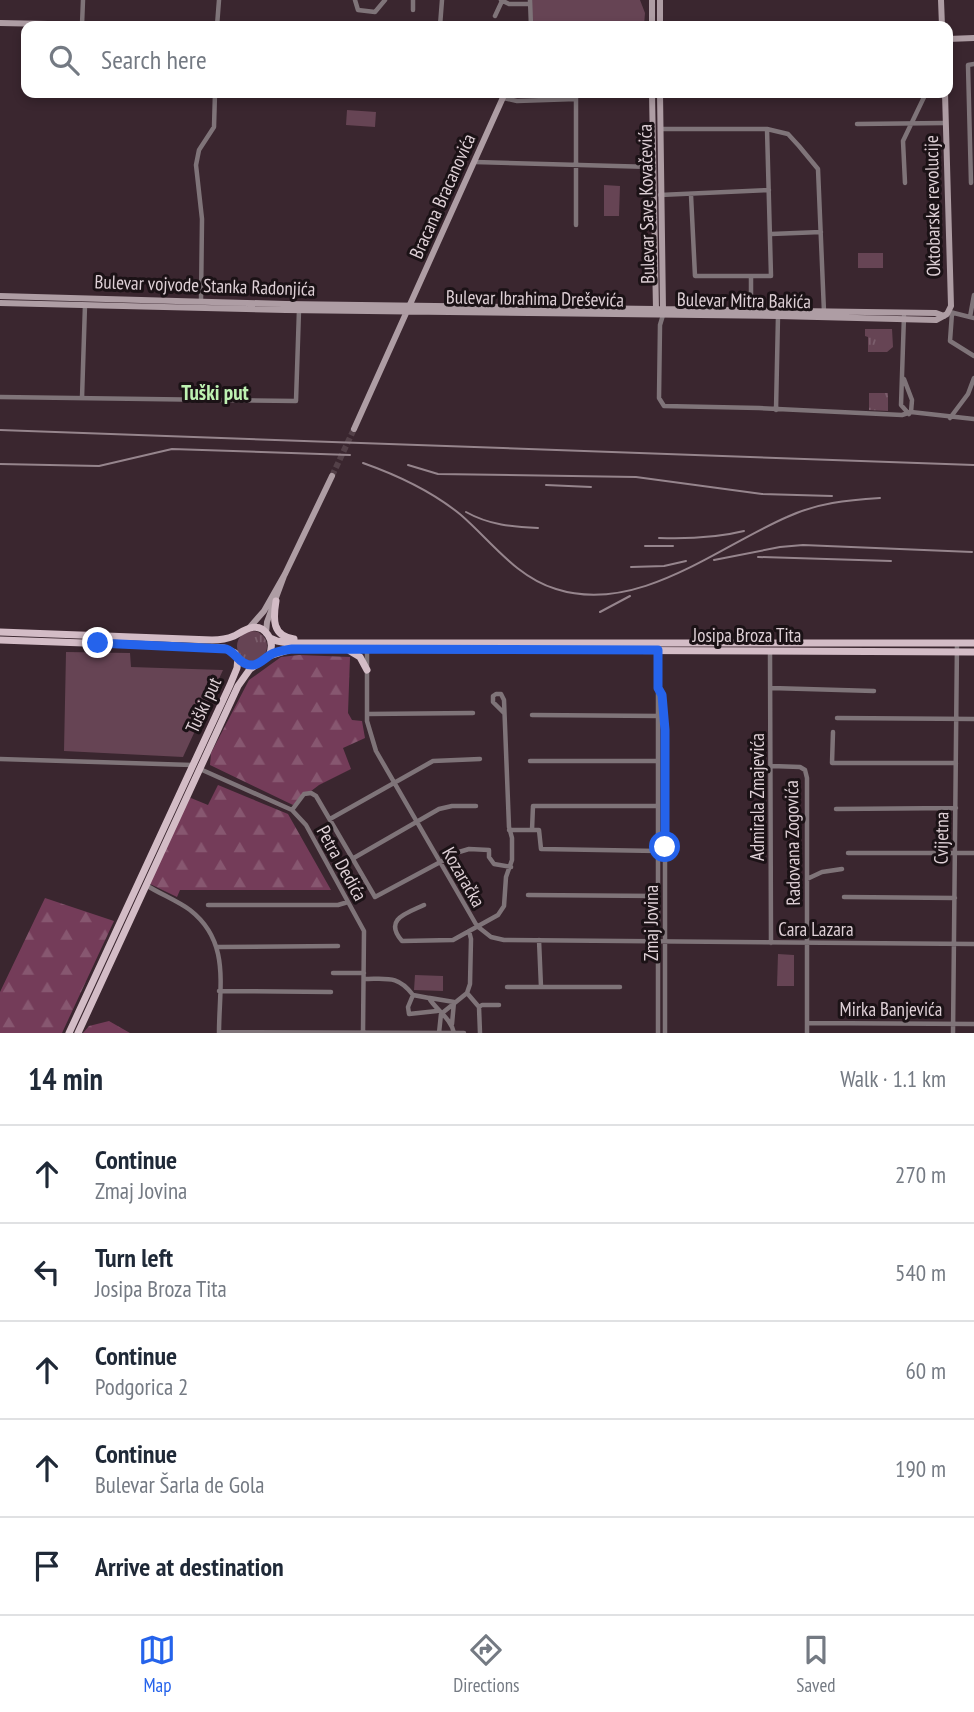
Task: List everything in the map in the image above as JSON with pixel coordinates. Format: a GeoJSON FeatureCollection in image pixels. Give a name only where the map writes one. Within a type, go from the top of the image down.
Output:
{"type":"FeatureCollection","features":[{"type":"Feature","properties":{"kind":"main road"},"geometry":{"type":"LineString","coordinates":[[276,601],[274,625],[278,632],[286,638],[312,643]]}},
{"type":"Feature","properties":{"kind":"main road"},"geometry":{"type":"LineString","coordinates":[[0,632],[132,641],[224,648],[247,664],[257,664],[269,656],[271,647],[268,635],[261,629],[250,627],[220,640],[132,641],[0,640]]}},
{"type":"Feature","properties":{"kind":"main road"},"geometry":{"type":"LineString","coordinates":[[236,655],[234,643],[238,634]]}},
{"type":"Feature","properties":{"kind":"main road","name":"Josipa Broza Tita"},"geometry":{"type":"LineString","coordinates":[[268,635],[281,642],[367,646],[957,648],[974,652]]}},
{"type":"Feature","properties":{"kind":"main road","name":"Josipa Broza Tita"},"geometry":{"type":"LineString","coordinates":[[658,647],[770,651],[957,648],[974,643]]}},
{"type":"Feature","properties":{"kind":"main road","name":"Josipa Broza Tita"},"geometry":{"type":"LineString","coordinates":[[269,656],[292,649],[346,649],[367,646]]}},
{"type":"Feature","properties":{"kind":"main road"},"geometry":{"type":"LineString","coordinates":[[346,649],[358,655],[367,670]]}},
{"type":"Feature","properties":{"kind":"main road","name":"Tuški put"},"geometry":{"type":"LineString","coordinates":[[197,767],[234,676],[236,655]]}},
{"type":"Feature","properties":{"kind":"main road","name":"Tuški put"},"geometry":{"type":"LineString","coordinates":[[197,767],[224,719],[240,682],[257,664]]}},
{"type":"Feature","properties":{"kind":"main road"},"geometry":{"type":"LineString","coordinates":[[78,1033],[197,767]]}},
{"type":"Feature","properties":{"kind":"main road"},"geometry":{"type":"LineString","coordinates":[[68,1033],[197,767]]}},
{"type":"Feature","properties":{"kind":"street"},"geometry":{"type":"LineString","coordinates":[[82,21],[83,0]]}},
{"type":"Feature","properties":{"kind":"street"},"geometry":{"type":"LineString","coordinates":[[218,21],[219,0]]}},
{"type":"Feature","properties":{"kind":"street"},"geometry":{"type":"LineString","coordinates":[[355,0],[358,10],[375,12],[385,0]]}},
{"type":"Feature","properties":{"kind":"street"},"geometry":{"type":"LineString","coordinates":[[413,0],[413,10]]}},
{"type":"Feature","properties":{"kind":"street"},"geometry":{"type":"LineString","coordinates":[[440,21],[442,0]]}},
{"type":"Feature","properties":{"kind":"street"},"geometry":{"type":"LineString","coordinates":[[652,0],[652,21]]}},
{"type":"Feature","properties":{"kind":"street"},"geometry":{"type":"LineString","coordinates":[[660,0],[660,21]]}},
{"type":"Feature","properties":{"kind":"street"},"geometry":{"type":"LineString","coordinates":[[941,0],[942,21]]}},
{"type":"Feature","properties":{"kind":"street"},"geometry":{"type":"LineString","coordinates":[[495,16],[501,1],[509,4],[530,2],[531,21]]}},
{"type":"Feature","properties":{"kind":"street"},"geometry":{"type":"LineString","coordinates":[[0,23],[21,24]]}},
{"type":"Feature","properties":{"kind":"street"},"geometry":{"type":"LineString","coordinates":[[953,39],[974,38]]}},
{"type":"Feature","properties":{"kind":"street"},"geometry":{"type":"LineString","coordinates":[[971,183],[968,65],[974,64]]}},
{"type":"Feature","properties":{"kind":"street"},"geometry":{"type":"LineString","coordinates":[[201,301],[202,219],[196,165],[199,150],[214,127],[215,98]]}},
{"type":"Feature","properties":{"kind":"street","name":"Bracana Bracanovića"},"geometry":{"type":"LineString","coordinates":[[354,429],[503,98]]}},
{"type":"Feature","properties":{"kind":"street"},"geometry":{"type":"LineString","coordinates":[[510,98],[517,101],[576,99],[576,225]]}},
{"type":"Feature","properties":{"kind":"street","name":"Bulevar Save Kovačevića"},"geometry":{"type":"LineString","coordinates":[[652,98],[652,195],[659,312]]}},
{"type":"Feature","properties":{"kind":"street","name":"Bulevar Save Kovačevića"},"geometry":{"type":"LineString","coordinates":[[659,312],[660,98]]}},
{"type":"Feature","properties":{"kind":"street"},"geometry":{"type":"LineString","coordinates":[[905,183],[904,141],[924,98]]}},
{"type":"Feature","properties":{"kind":"street","name":"Oktobarske revolucije"},"geometry":{"type":"LineString","coordinates":[[945,98],[948,313]]}},
{"type":"Feature","properties":{"kind":"street"},"geometry":{"type":"LineString","coordinates":[[858,124],[946,123]]}},
{"type":"Feature","properties":{"kind":"street"},"geometry":{"type":"LineString","coordinates":[[660,129],[767,129],[771,234],[769,277],[695,276],[691,195]]}},
{"type":"Feature","properties":{"kind":"street","name":"Bulevar Mitra Bakića"},"geometry":{"type":"LineString","coordinates":[[767,129],[788,134],[818,169],[825,314]]}},
{"type":"Feature","properties":{"kind":"street"},"geometry":{"type":"LineString","coordinates":[[475,162],[652,167]]}},
{"type":"Feature","properties":{"kind":"street"},"geometry":{"type":"LineString","coordinates":[[652,195],[769,190]]}},
{"type":"Feature","properties":{"kind":"street"},"geometry":{"type":"LineString","coordinates":[[771,234],[821,232]]}},
{"type":"Feature","properties":{"kind":"street"},"geometry":{"type":"LineString","coordinates":[[751,277],[751,313]]}},
{"type":"Feature","properties":{"kind":"street"},"geometry":{"type":"LineString","coordinates":[[974,295],[972,317],[948,313],[950,341],[974,356]]}},
{"type":"Feature","properties":{"kind":"street","name":"Bulevar vojvode Stanka Radonjića"},"geometry":{"type":"LineString","coordinates":[[0,296],[85,301],[409,309]]}},
{"type":"Feature","properties":{"kind":"street"},"geometry":{"type":"LineString","coordinates":[[82,398],[85,301]]}},
{"type":"Feature","properties":{"kind":"street","name":"Bulevar vojvode Stanka Radonjića"},"geometry":{"type":"LineString","coordinates":[[0,303],[201,301],[299,307]]}},
{"type":"Feature","properties":{"kind":"street"},"geometry":{"type":"LineString","coordinates":[[0,397],[296,401],[299,307]]}},
{"type":"Feature","properties":{"kind":"street","name":"Bulevar Ibrahima Dreševića"},"geometry":{"type":"LineString","coordinates":[[409,309],[659,312]]}},
{"type":"Feature","properties":{"kind":"street"},"geometry":{"type":"LineString","coordinates":[[659,312],[659,398],[664,406],[894,415],[910,413],[974,419]]}},
{"type":"Feature","properties":{"kind":"street","name":"Bulevar Mitra Bakića"},"geometry":{"type":"LineString","coordinates":[[659,312],[904,316],[936,320],[948,313]]}},
{"type":"Feature","properties":{"kind":"street"},"geometry":{"type":"LineString","coordinates":[[776,410],[779,313]]}},
{"type":"Feature","properties":{"kind":"street"},"geometry":{"type":"LineString","coordinates":[[894,415],[901,405],[904,316]]}},
{"type":"Feature","properties":{"kind":"street"},"geometry":{"type":"LineString","coordinates":[[903,377],[912,400],[910,413]]}},
{"type":"Feature","properties":{"kind":"street"},"geometry":{"type":"LineString","coordinates":[[950,418],[968,394],[974,378]]}},
{"type":"Feature","properties":{"kind":"street"},"geometry":{"type":"LineString","coordinates":[[901,405],[910,413]]}},
{"type":"Feature","properties":{"kind":"street"},"geometry":{"type":"LineString","coordinates":[[250,627],[264,611],[285,574],[332,476]]}},
{"type":"Feature","properties":{"kind":"street"},"geometry":{"type":"LineString","coordinates":[[268,635],[267,622],[285,574]]}},
{"type":"Feature","properties":{"kind":"street","name":"Kozaračka"},"geometry":{"type":"LineString","coordinates":[[367,646],[367,714],[371,739],[393,783],[477,926],[489,936]]}},
{"type":"Feature","properties":{"kind":"street","name":"Zmaj Jovina"},"geometry":{"type":"LineString","coordinates":[[658,647],[665,1033]]}},
{"type":"Feature","properties":{"kind":"street","name":"Cvijetna"},"geometry":{"type":"LineString","coordinates":[[953,1033],[957,648]]}},
{"type":"Feature","properties":{"kind":"street","name":"Admirala Zmajevića"},"geometry":{"type":"LineString","coordinates":[[770,651],[771,943]]}},
{"type":"Feature","properties":{"kind":"street"},"geometry":{"type":"LineString","coordinates":[[771,688],[874,691]]}},
{"type":"Feature","properties":{"kind":"street"},"geometry":{"type":"LineString","coordinates":[[367,714],[472,713]]}},
{"type":"Feature","properties":{"kind":"street"},"geometry":{"type":"LineString","coordinates":[[424,905],[400,916],[396,923],[397,934],[402,941],[450,940],[498,915],[504,906],[506,877],[511,867],[512,838],[509,830],[504,713]]}},
{"type":"Feature","properties":{"kind":"street"},"geometry":{"type":"LineString","coordinates":[[532,715],[661,716]]}},
{"type":"Feature","properties":{"kind":"street","name":"Zmaj Jovina"},"geometry":{"type":"LineString","coordinates":[[658,1033],[658,761],[661,716]]}},
{"type":"Feature","properties":{"kind":"street"},"geometry":{"type":"LineString","coordinates":[[837,718],[974,719]]}},
{"type":"Feature","properties":{"kind":"street"},"geometry":{"type":"LineString","coordinates":[[833,732],[832,764],[956,763]]}},
{"type":"Feature","properties":{"kind":"street"},"geometry":{"type":"LineString","coordinates":[[0,759],[197,767]]}},
{"type":"Feature","properties":{"kind":"street"},"geometry":{"type":"LineString","coordinates":[[330,819],[436,760],[480,759]]}},
{"type":"Feature","properties":{"kind":"street"},"geometry":{"type":"LineString","coordinates":[[530,761],[658,761]]}},
{"type":"Feature","properties":{"kind":"street","name":"Radovana Zogovića"},"geometry":{"type":"LineString","coordinates":[[772,766],[800,767],[806,773],[807,1033]]}},
{"type":"Feature","properties":{"kind":"street","name":"Petra Dedića"},"geometry":{"type":"LineString","coordinates":[[197,767],[292,810],[306,825],[364,932],[363,1033]]}},
{"type":"Feature","properties":{"kind":"street"},"geometry":{"type":"LineString","coordinates":[[292,810],[304,794],[311,793],[316,796],[376,897],[464,850],[489,850],[489,858],[494,864],[511,867]]}},
{"type":"Feature","properties":{"kind":"street"},"geometry":{"type":"LineString","coordinates":[[352,859],[445,807],[476,806]]}},
{"type":"Feature","properties":{"kind":"street"},"geometry":{"type":"LineString","coordinates":[[532,830],[533,806],[658,806]]}},
{"type":"Feature","properties":{"kind":"street"},"geometry":{"type":"LineString","coordinates":[[836,809],[956,808]]}},
{"type":"Feature","properties":{"kind":"street"},"geometry":{"type":"LineString","coordinates":[[509,830],[539,830],[541,849],[658,851]]}},
{"type":"Feature","properties":{"kind":"street"},"geometry":{"type":"LineString","coordinates":[[848,853],[974,853]]}},
{"type":"Feature","properties":{"kind":"street"},"geometry":{"type":"LineString","coordinates":[[807,879],[822,872],[842,869]]}},
{"type":"Feature","properties":{"kind":"street"},"geometry":{"type":"LineString","coordinates":[[146,885],[193,912],[210,931],[218,947],[219,1032],[464,1033]]}},
{"type":"Feature","properties":{"kind":"street"},"geometry":{"type":"LineString","coordinates":[[528,895],[658,896]]}},
{"type":"Feature","properties":{"kind":"street"},"geometry":{"type":"LineString","coordinates":[[844,897],[955,898]]}},
{"type":"Feature","properties":{"kind":"street"},"geometry":{"type":"LineString","coordinates":[[208,905],[338,905],[348,902]]}},
{"type":"Feature","properties":{"kind":"street"},"geometry":{"type":"LineString","coordinates":[[487,921],[489,936],[504,940],[658,942]]}},
{"type":"Feature","properties":{"kind":"street"},"geometry":{"type":"LineString","coordinates":[[413,995],[408,1007],[409,1014],[439,1012],[467,993],[470,984],[469,931]]}},
{"type":"Feature","properties":{"kind":"street"},"geometry":{"type":"LineString","coordinates":[[539,940],[541,988]]}},
{"type":"Feature","properties":{"kind":"street","name":"Cara Lazara"},"geometry":{"type":"LineString","coordinates":[[658,942],[974,944]]}},
{"type":"Feature","properties":{"kind":"street"},"geometry":{"type":"LineString","coordinates":[[218,947],[338,946]]}},
{"type":"Feature","properties":{"kind":"street"},"geometry":{"type":"LineString","coordinates":[[333,973],[394,979],[404,983],[413,995],[454,1002]]}},
{"type":"Feature","properties":{"kind":"street"},"geometry":{"type":"LineString","coordinates":[[507,987],[620,987]]}},
{"type":"Feature","properties":{"kind":"street"},"geometry":{"type":"LineString","coordinates":[[219,991],[331,992]]}},
{"type":"Feature","properties":{"kind":"street"},"geometry":{"type":"LineString","coordinates":[[467,993],[479,1007],[480,1033]]}},
{"type":"Feature","properties":{"kind":"street"},"geometry":{"type":"LineString","coordinates":[[429,998],[452,1026]]}},
{"type":"Feature","properties":{"kind":"street"},"geometry":{"type":"LineString","coordinates":[[454,1002],[454,1033]]}},
{"type":"Feature","properties":{"kind":"street"},"geometry":{"type":"LineString","coordinates":[[479,1007],[499,1005]]}},
{"type":"Feature","properties":{"kind":"street"},"geometry":{"type":"LineString","coordinates":[[439,1012],[439,1033]]}},
{"type":"Feature","properties":{"kind":"street","name":"Mirka Banjevića"},"geometry":{"type":"LineString","coordinates":[[807,1023],[974,1024]]}},
{"type":"Feature","properties":{"kind":"green space"},"geometry":{"type":"Polygon","coordinates":[[[531,0],[640,0],[645,13],[644,21],[533,21],[531,0]]]}},
{"type":"Feature","properties":{"kind":"green space"},"geometry":{"type":"Polygon","coordinates":[[[347,110],[376,112],[375,127],[346,125],[347,110]]]}},
{"type":"Feature","properties":{"kind":"green space"},"geometry":{"type":"Polygon","coordinates":[[[604,185],[620,186],[619,216],[604,216],[604,185]]]}},
{"type":"Feature","properties":{"kind":"green space"},"geometry":{"type":"Polygon","coordinates":[[[858,253],[883,253],[883,268],[858,268],[858,253]]]}},
{"type":"Feature","properties":{"kind":"green space"},"geometry":{"type":"Polygon","coordinates":[[[865,329],[892,329],[893,347],[887,352],[868,352],[865,329]]]}},
{"type":"Feature","properties":{"kind":"green space"},"geometry":{"type":"Polygon","coordinates":[[[869,393],[888,393],[888,411],[869,410],[869,393]]]}},
{"type":"Feature","properties":{"kind":"green space"},"geometry":{"type":"Polygon","coordinates":[[[252,631],[263,635],[267,646],[263,657],[252,661],[241,657],[237,646],[241,635],[252,631]]]}},
{"type":"Feature","properties":{"kind":"green space"},"geometry":{"type":"Polygon","coordinates":[[[66,652],[130,653],[131,667],[223,670],[183,757],[64,751],[66,652]]]}},
{"type":"Feature","properties":{"kind":"green space"},"geometry":{"type":"Polygon","coordinates":[[[281,657],[350,657],[348,713],[352,720],[362,721],[365,738],[343,748],[351,769],[319,785],[293,805],[210,765],[211,753],[249,680],[281,657]]]}},
{"type":"Feature","properties":{"kind":"green space"},"geometry":{"type":"Polygon","coordinates":[[[218,785],[288,814],[331,890],[180,890],[177,897],[148,883],[186,796],[208,805],[218,785]]]}},
{"type":"Feature","properties":{"kind":"green space"},"geometry":{"type":"Polygon","coordinates":[[[45,898],[114,921],[62,1033],[0,1033],[0,992],[45,898]]]}},
{"type":"Feature","properties":{"kind":"green space"},"geometry":{"type":"Polygon","coordinates":[[[778,954],[794,955],[794,986],[777,986],[778,954]]]}},
{"type":"Feature","properties":{"kind":"green space"},"geometry":{"type":"Polygon","coordinates":[[[415,975],[443,976],[443,991],[414,990],[415,975]]]}},
{"type":"Feature","properties":{"kind":"green space"},"geometry":{"type":"Polygon","coordinates":[[[109,1021],[130,1033],[83,1033],[89,1026],[109,1021]]]}},
{"type":"Feature","properties":{"kind":"tunnel"},"geometry":{"type":"LineString","coordinates":[[332,476],[354,429]]}},
{"type":"Feature","properties":{"kind":"railway"},"geometry":{"type":"LineString","coordinates":[[0,430],[974,465]]}},
{"type":"Feature","properties":{"kind":"railway"},"geometry":{"type":"LineString","coordinates":[[0,464],[99,466],[172,449],[350,455]]}},
{"type":"Feature","properties":{"kind":"railway"},"geometry":{"type":"LineString","coordinates":[[363,463],[439,499],[461,515],[528,576],[556,589],[586,595],[616,593],[646,586],[810,508],[844,501],[880,498]]}},
{"type":"Feature","properties":{"kind":"railway"},"geometry":{"type":"LineString","coordinates":[[408,465],[438,474],[636,477],[762,494],[832,496]]}},
{"type":"Feature","properties":{"kind":"railway"},"geometry":{"type":"LineString","coordinates":[[546,485],[591,487]]}},
{"type":"Feature","properties":{"kind":"railway"},"geometry":{"type":"LineString","coordinates":[[466,512],[492,523],[538,528]]}},
{"type":"Feature","properties":{"kind":"railway"},"geometry":{"type":"LineString","coordinates":[[659,538],[702,538],[744,531]]}},
{"type":"Feature","properties":{"kind":"railway"},"geometry":{"type":"LineString","coordinates":[[714,560],[803,545],[972,552]]}},
{"type":"Feature","properties":{"kind":"railway"},"geometry":{"type":"LineString","coordinates":[[645,546],[673,546]]}},
{"type":"Feature","properties":{"kind":"railway"},"geometry":{"type":"LineString","coordinates":[[758,557],[891,561]]}},
{"type":"Feature","properties":{"kind":"railway"},"geometry":{"type":"LineString","coordinates":[[631,567],[664,566],[686,561]]}},
{"type":"Feature","properties":{"kind":"railway"},"geometry":{"type":"LineString","coordinates":[[600,612],[630,596]]}},
{"type":"Feature","properties":{"kind":"district","name":"Tuški put"},"geometry":{"type":"Point","coordinates":[215,393]}},
{"type":"Feature","properties":{"kind":"route"},"geometry":{"type":"LineString","coordinates":[[98,643],[226,649],[235,653],[243,663],[254,665],[262,663],[269,656],[292,649],[658,650],[658,688],[662,695],[665,730],[665,847]]}}]}
